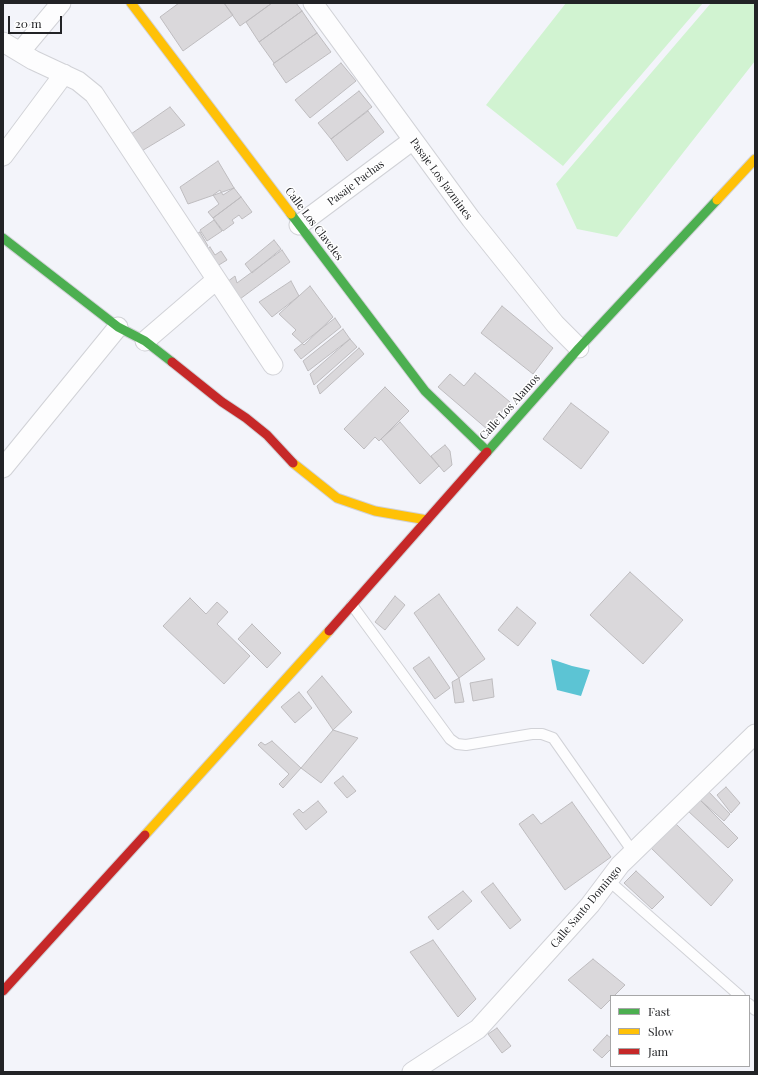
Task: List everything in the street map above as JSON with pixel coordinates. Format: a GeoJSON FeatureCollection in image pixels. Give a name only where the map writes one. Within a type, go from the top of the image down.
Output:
{"type":"FeatureCollection","features":[{"type":"Feature","properties":{"kind":"street"},"geometry":{"type":"LineString","coordinates":[[20,52],[61,3]]}},
{"type":"Feature","properties":{"kind":"street","name":"Calle Los Claveles"},"geometry":{"type":"LineString","coordinates":[[131,3],[425,391],[487,452]]}},
{"type":"Feature","properties":{"kind":"street","name":"Pasaje Los Jazmines"},"geometry":{"type":"LineString","coordinates":[[313,3],[471,219],[555,324],[579,348]]}},
{"type":"Feature","properties":{"kind":"street"},"geometry":{"type":"LineString","coordinates":[[3,42],[78,81],[94,94],[216,280],[274,365]]}},
{"type":"Feature","properties":{"kind":"street"},"geometry":{"type":"LineString","coordinates":[[3,156],[64,74]]}},
{"type":"Feature","properties":{"kind":"street","name":"Pasaje Pachas"},"geometry":{"type":"LineString","coordinates":[[299,225],[413,140]]}},
{"type":"Feature","properties":{"kind":"street","name":"Calle Los Alamos"},"geometry":{"type":"LineString","coordinates":[[3,991],[289,676],[579,348],[755,159]]}},
{"type":"Feature","properties":{"kind":"street"},"geometry":{"type":"LineString","coordinates":[[3,238],[118,327],[145,341],[267,435],[296,466],[337,498],[375,511],[427,520]]}},
{"type":"Feature","properties":{"kind":"street"},"geometry":{"type":"LineString","coordinates":[[145,341],[216,280]]}},
{"type":"Feature","properties":{"kind":"street"},"geometry":{"type":"LineString","coordinates":[[3,468],[118,327]]}},
{"type":"Feature","properties":{"kind":"street","name":"Calle Santo Domingo"},"geometry":{"type":"LineString","coordinates":[[412,1072],[478,1029],[590,905],[608,880],[633,852],[755,734]]}},
{"type":"Feature","properties":{"kind":"lane"},"geometry":{"type":"LineString","coordinates":[[352,605],[450,739],[457,744],[466,745],[532,734],[542,734],[553,738],[633,852]]}},
{"type":"Feature","properties":{"kind":"lane"},"geometry":{"type":"LineString","coordinates":[[608,880],[739,995]]}},
{"type":"Feature","properties":{"kind":"green space"},"geometry":{"type":"Polygon","coordinates":[[[566,3],[703,3],[563,166],[486,105],[566,3]]]}},
{"type":"Feature","properties":{"kind":"green space"},"geometry":{"type":"Polygon","coordinates":[[[711,3],[755,3],[755,61],[617,237],[577,229],[556,184],[711,3]]]}},
{"type":"Feature","properties":{"kind":"water"},"geometry":{"type":"Polygon","coordinates":[[[551,659],[590,670],[581,696],[557,690],[551,659]]]}},
{"type":"Feature","properties":{"kind":"building"},"geometry":{"type":"Polygon","coordinates":[[[179,3],[224,3],[233,15],[183,51],[160,17],[179,3]]]}},
{"type":"Feature","properties":{"kind":"building"},"geometry":{"type":"Polygon","coordinates":[[[224,3],[272,3],[240,26],[224,3]]]}},
{"type":"Feature","properties":{"kind":"building"},"geometry":{"type":"Polygon","coordinates":[[[272,3],[296,3],[302,11],[259,42],[246,22],[272,3]]]}},
{"type":"Feature","properties":{"kind":"building"},"geometry":{"type":"Polygon","coordinates":[[[302,11],[317,33],[274,63],[259,42],[302,11]]]}},
{"type":"Feature","properties":{"kind":"building"},"geometry":{"type":"Polygon","coordinates":[[[317,33],[331,52],[286,83],[273,64],[317,33]]]}},
{"type":"Feature","properties":{"kind":"building"},"geometry":{"type":"Polygon","coordinates":[[[341,63],[356,81],[310,118],[295,100],[341,63]]]}},
{"type":"Feature","properties":{"kind":"building"},"geometry":{"type":"Polygon","coordinates":[[[359,91],[372,107],[331,139],[318,123],[359,91]]]}},
{"type":"Feature","properties":{"kind":"building"},"geometry":{"type":"Polygon","coordinates":[[[170,107],[185,125],[140,152],[131,134],[170,107]]]}},
{"type":"Feature","properties":{"kind":"building"},"geometry":{"type":"Polygon","coordinates":[[[368,111],[384,132],[347,161],[331,139],[368,111]]]}},
{"type":"Feature","properties":{"kind":"building"},"geometry":{"type":"Polygon","coordinates":[[[218,161],[234,188],[188,204],[180,187],[218,161]]]}},
{"type":"Feature","properties":{"kind":"building"},"geometry":{"type":"Polygon","coordinates":[[[234,188],[241,197],[213,218],[208,212],[219,204],[213,195],[220,190],[223,195],[234,188]]]}},
{"type":"Feature","properties":{"kind":"building"},"geometry":{"type":"Polygon","coordinates":[[[241,197],[252,212],[242,219],[239,215],[232,220],[234,223],[223,231],[213,218],[241,197]]]}},
{"type":"Feature","properties":{"kind":"building"},"geometry":{"type":"Polygon","coordinates":[[[214,220],[222,231],[207,241],[200,230],[214,220]]]}},
{"type":"Feature","properties":{"kind":"building"},"geometry":{"type":"Polygon","coordinates":[[[200,232],[208,246],[202,250],[193,236],[200,232]]]}},
{"type":"Feature","properties":{"kind":"building"},"geometry":{"type":"Polygon","coordinates":[[[274,240],[281,249],[252,273],[245,264],[274,240]]]}},
{"type":"Feature","properties":{"kind":"building"},"geometry":{"type":"Polygon","coordinates":[[[210,247],[215,255],[221,251],[227,260],[214,268],[204,251],[210,247]]]}},
{"type":"Feature","properties":{"kind":"building"},"geometry":{"type":"Polygon","coordinates":[[[282,250],[290,262],[240,299],[227,282],[235,276],[237,283],[282,250]]]}},
{"type":"Feature","properties":{"kind":"building"},"geometry":{"type":"Polygon","coordinates":[[[291,281],[299,296],[272,317],[259,302],[291,281]]]}},
{"type":"Feature","properties":{"kind":"building"},"geometry":{"type":"Polygon","coordinates":[[[310,286],[333,317],[304,345],[292,334],[296,330],[279,314],[310,286]]]}},
{"type":"Feature","properties":{"kind":"building"},"geometry":{"type":"Polygon","coordinates":[[[502,306],[553,348],[533,374],[481,333],[502,306]]]}},
{"type":"Feature","properties":{"kind":"building"},"geometry":{"type":"Polygon","coordinates":[[[335,318],[341,327],[301,359],[294,350],[335,318]]]}},
{"type":"Feature","properties":{"kind":"building"},"geometry":{"type":"Polygon","coordinates":[[[343,329],[350,339],[308,371],[303,361],[343,329]]]}},
{"type":"Feature","properties":{"kind":"building"},"geometry":{"type":"Polygon","coordinates":[[[350,339],[357,347],[314,385],[310,374],[350,339]]]}},
{"type":"Feature","properties":{"kind":"building"},"geometry":{"type":"Polygon","coordinates":[[[359,348],[364,354],[320,394],[317,386],[359,348]]]}},
{"type":"Feature","properties":{"kind":"building"},"geometry":{"type":"Polygon","coordinates":[[[475,373],[510,402],[487,429],[438,387],[450,374],[464,386],[475,373]]]}},
{"type":"Feature","properties":{"kind":"building"},"geometry":{"type":"Polygon","coordinates":[[[385,387],[409,411],[379,441],[375,437],[364,449],[344,429],[385,387]]]}},
{"type":"Feature","properties":{"kind":"building"},"geometry":{"type":"Polygon","coordinates":[[[571,403],[609,432],[581,469],[543,439],[571,403]]]}},
{"type":"Feature","properties":{"kind":"building"},"geometry":{"type":"Polygon","coordinates":[[[400,422],[439,466],[420,484],[381,439],[400,422]]]}},
{"type":"Feature","properties":{"kind":"building"},"geometry":{"type":"Polygon","coordinates":[[[445,445],[450,451],[452,465],[444,472],[431,456],[445,445]]]}},
{"type":"Feature","properties":{"kind":"building"},"geometry":{"type":"Polygon","coordinates":[[[630,572],[683,620],[643,664],[590,615],[630,572]]]}},
{"type":"Feature","properties":{"kind":"building"},"geometry":{"type":"Polygon","coordinates":[[[439,594],[485,659],[459,678],[414,613],[439,594]]]}},
{"type":"Feature","properties":{"kind":"building"},"geometry":{"type":"Polygon","coordinates":[[[395,596],[405,605],[385,630],[375,622],[395,596]]]}},
{"type":"Feature","properties":{"kind":"building"},"geometry":{"type":"Polygon","coordinates":[[[190,598],[206,614],[217,602],[228,612],[217,624],[250,656],[224,684],[163,626],[190,598]]]}},
{"type":"Feature","properties":{"kind":"building"},"geometry":{"type":"Polygon","coordinates":[[[517,607],[536,623],[518,646],[498,630],[517,607]]]}},
{"type":"Feature","properties":{"kind":"building"},"geometry":{"type":"Polygon","coordinates":[[[252,624],[281,653],[267,668],[238,639],[252,624]]]}},
{"type":"Feature","properties":{"kind":"building"},"geometry":{"type":"Polygon","coordinates":[[[429,657],[450,688],[435,699],[413,668],[429,657]]]}},
{"type":"Feature","properties":{"kind":"building"},"geometry":{"type":"Polygon","coordinates":[[[322,676],[352,712],[333,730],[307,692],[322,676]]]}},
{"type":"Feature","properties":{"kind":"building"},"geometry":{"type":"Polygon","coordinates":[[[459,678],[464,702],[455,703],[452,682],[459,678]]]}},
{"type":"Feature","properties":{"kind":"building"},"geometry":{"type":"Polygon","coordinates":[[[492,679],[494,697],[473,701],[470,683],[492,679]]]}},
{"type":"Feature","properties":{"kind":"building"},"geometry":{"type":"Polygon","coordinates":[[[299,692],[312,708],[295,723],[281,707],[299,692]]]}},
{"type":"Feature","properties":{"kind":"building"},"geometry":{"type":"Polygon","coordinates":[[[333,730],[358,738],[321,783],[301,768],[333,730]]]}},
{"type":"Feature","properties":{"kind":"building"},"geometry":{"type":"Polygon","coordinates":[[[272,741],[301,768],[283,788],[279,784],[289,774],[258,745],[261,742],[265,745],[272,741]]]}},
{"type":"Feature","properties":{"kind":"building"},"geometry":{"type":"Polygon","coordinates":[[[343,776],[356,791],[347,798],[334,783],[343,776]]]}},
{"type":"Feature","properties":{"kind":"building"},"geometry":{"type":"Polygon","coordinates":[[[726,787],[740,803],[731,813],[717,795],[726,787]]]}},
{"type":"Feature","properties":{"kind":"building"},"geometry":{"type":"Polygon","coordinates":[[[708,791],[730,814],[724,821],[699,799],[708,791]]]}},
{"type":"Feature","properties":{"kind":"building"},"geometry":{"type":"Polygon","coordinates":[[[699,799],[738,838],[728,848],[688,811],[699,799]]]}},
{"type":"Feature","properties":{"kind":"building"},"geometry":{"type":"Polygon","coordinates":[[[318,801],[327,812],[306,830],[293,814],[299,809],[303,813],[318,801]]]}},
{"type":"Feature","properties":{"kind":"building"},"geometry":{"type":"Polygon","coordinates":[[[572,802],[611,857],[565,890],[519,824],[533,814],[541,824],[572,802]]]}},
{"type":"Feature","properties":{"kind":"building"},"geometry":{"type":"Polygon","coordinates":[[[676,824],[733,880],[711,906],[651,848],[676,824]]]}},
{"type":"Feature","properties":{"kind":"building"},"geometry":{"type":"Polygon","coordinates":[[[636,871],[664,897],[652,909],[624,883],[636,871]]]}},
{"type":"Feature","properties":{"kind":"building"},"geometry":{"type":"Polygon","coordinates":[[[493,883],[521,920],[510,929],[481,892],[493,883]]]}},
{"type":"Feature","properties":{"kind":"building"},"geometry":{"type":"Polygon","coordinates":[[[463,891],[472,901],[438,930],[428,917],[463,891]]]}},
{"type":"Feature","properties":{"kind":"building"},"geometry":{"type":"Polygon","coordinates":[[[433,940],[476,999],[458,1017],[410,952],[433,940]]]}},
{"type":"Feature","properties":{"kind":"building"},"geometry":{"type":"Polygon","coordinates":[[[593,959],[625,985],[615,995],[610,995],[610,1000],[601,1009],[568,980],[593,959]]]}},
{"type":"Feature","properties":{"kind":"building"},"geometry":{"type":"Polygon","coordinates":[[[497,1028],[511,1046],[502,1053],[488,1034],[497,1028]]]}},
{"type":"Feature","properties":{"kind":"building"},"geometry":{"type":"Polygon","coordinates":[[[607,1035],[610,1037],[610,1050],[602,1058],[593,1050],[607,1035]]]}},
{"type":"Feature","properties":{"kind":"traffic: fast"},"geometry":{"type":"LineString","coordinates":[[487,452],[579,348],[717,200]]}},
{"type":"Feature","properties":{"kind":"traffic: fast"},"geometry":{"type":"LineString","coordinates":[[291,214],[425,391],[487,451]]}},
{"type":"Feature","properties":{"kind":"traffic: fast"},"geometry":{"type":"LineString","coordinates":[[3,238],[118,327],[145,341],[172,362]]}},
{"type":"Feature","properties":{"kind":"traffic: slow"},"geometry":{"type":"LineString","coordinates":[[131,3],[291,214]]}},
{"type":"Feature","properties":{"kind":"traffic: slow"},"geometry":{"type":"LineString","coordinates":[[717,200],[755,159]]}},
{"type":"Feature","properties":{"kind":"traffic: slow"},"geometry":{"type":"LineString","coordinates":[[293,463],[337,498],[375,511],[427,520]]}},
{"type":"Feature","properties":{"kind":"traffic: slow"},"geometry":{"type":"LineString","coordinates":[[145,835],[329,631]]}},
{"type":"Feature","properties":{"kind":"traffic: jam"},"geometry":{"type":"LineString","coordinates":[[172,362],[222,402],[246,418],[267,435],[293,463]]}},
{"type":"Feature","properties":{"kind":"traffic: jam"},"geometry":{"type":"LineString","coordinates":[[329,631],[487,452]]}},
{"type":"Feature","properties":{"kind":"traffic: jam"},"geometry":{"type":"LineString","coordinates":[[3,991],[145,835]]}}]}
